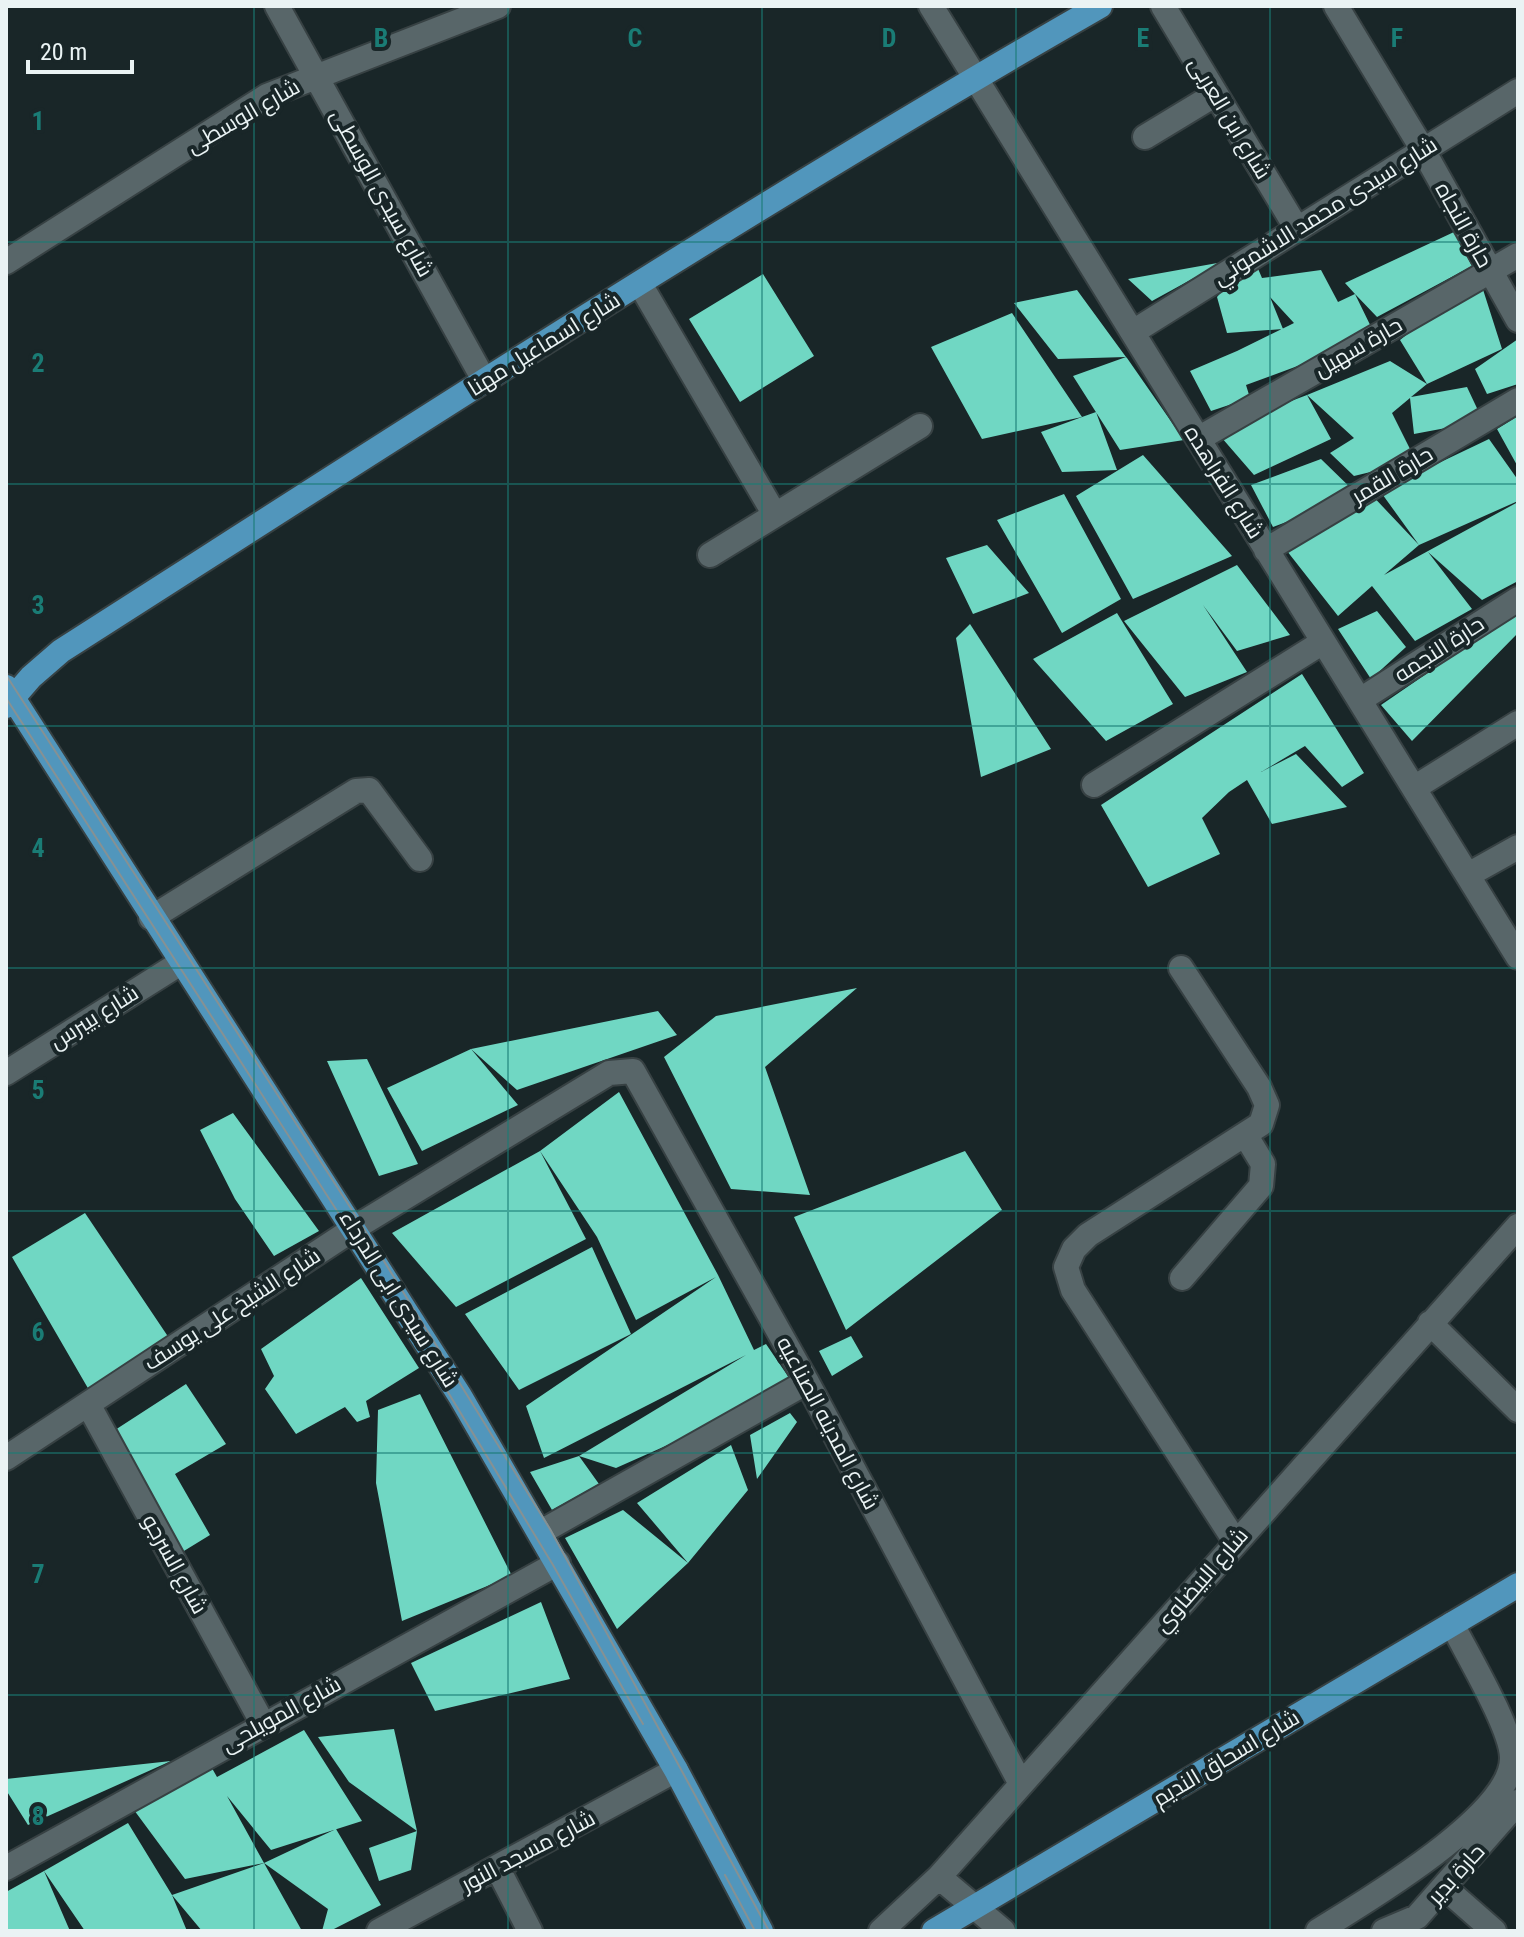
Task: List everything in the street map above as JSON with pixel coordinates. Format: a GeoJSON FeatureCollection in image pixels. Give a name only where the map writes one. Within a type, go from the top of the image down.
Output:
{"type":"FeatureCollection","features":[{"type":"Feature","properties":{"kind":"main road","name":"شارع اسماعيل مهنا"},"geometry":{"type":"LineString","coordinates":[[9,697],[61,651],[484,380],[974,78],[1100,6]]}},
{"type":"Feature","properties":{"kind":"main road","name":"شارع سيدى ابى الدرداء"},"geometry":{"type":"LineString","coordinates":[[9,697],[355,1228],[541,1532],[676,1770],[761,1931]]}},
{"type":"Feature","properties":{"kind":"main road","name":"شارع اسحاق النديم"},"geometry":{"type":"LineString","coordinates":[[934,1931],[1518,1585]]}},
{"type":"Feature","properties":{"kind":"street","name":"شارع سيدى الوسطى"},"geometry":{"type":"LineString","coordinates":[[277,6],[484,380]]}},
{"type":"Feature","properties":{"kind":"street","name":"شارع الوسطى"},"geometry":{"type":"LineString","coordinates":[[6,262],[267,96],[498,6]]}},
{"type":"Feature","properties":{"kind":"street","name":"شارع الفراهده"},"geometry":{"type":"LineString","coordinates":[[931,6],[1518,957]]}},
{"type":"Feature","properties":{"kind":"street","name":"شارع ابن العربى"},"geometry":{"type":"LineString","coordinates":[[1163,6],[1297,229]]}},
{"type":"Feature","properties":{"kind":"street","name":"حارة النجاه"},"geometry":{"type":"LineString","coordinates":[[1336,6],[1423,150],[1518,320]]}},
{"type":"Feature","properties":{"kind":"street","name":"شارع سيدى محمد الاشموني"},"geometry":{"type":"LineString","coordinates":[[1133,332],[1518,91]]}},
{"type":"Feature","properties":{"kind":"street"},"geometry":{"type":"LineString","coordinates":[[1145,137],[1216,94]]}},
{"type":"Feature","properties":{"kind":"street","name":"حارة سهيل"},"geometry":{"type":"LineString","coordinates":[[1198,439],[1518,255]]}},
{"type":"Feature","properties":{"kind":"street"},"geometry":{"type":"LineString","coordinates":[[640,284],[775,515]]}},
{"type":"Feature","properties":{"kind":"street","name":"حارة القمر"},"geometry":{"type":"LineString","coordinates":[[1266,550],[1518,400]]}},
{"type":"Feature","properties":{"kind":"street"},"geometry":{"type":"LineString","coordinates":[[710,555],[920,426]]}},
{"type":"Feature","properties":{"kind":"street","name":"حارة النجمه"},"geometry":{"type":"LineString","coordinates":[[1360,700],[1518,599]]}},
{"type":"Feature","properties":{"kind":"street"},"geometry":{"type":"LineString","coordinates":[[1094,785],[1323,642]]}},
{"type":"Feature","properties":{"kind":"street"},"geometry":{"type":"LineString","coordinates":[[1414,788],[1518,723]]}},
{"type":"Feature","properties":{"kind":"street"},"geometry":{"type":"LineString","coordinates":[[151,918],[356,791],[369,790],[379,800],[420,859]]}},
{"type":"Feature","properties":{"kind":"street"},"geometry":{"type":"LineString","coordinates":[[1468,875],[1518,847]]}},
{"type":"Feature","properties":{"kind":"street","name":"شارع بيبرس"},"geometry":{"type":"LineString","coordinates":[[6,1073],[182,962]]}},
{"type":"Feature","properties":{"kind":"street"},"geometry":{"type":"LineString","coordinates":[[1181,968],[1259,1087],[1267,1105],[1261,1124],[1088,1235],[1074,1249],[1066,1267],[1073,1290],[1235,1541]]}},
{"type":"Feature","properties":{"kind":"street","name":"شارع الشيخ على يوسف"},"geometry":{"type":"LineString","coordinates":[[6,1458],[355,1228],[609,1073],[626,1069]]}},
{"type":"Feature","properties":{"kind":"street","name":"شارع المدينه الصناعيه"},"geometry":{"type":"LineString","coordinates":[[626,1069],[639,1077],[807,1382],[1021,1784]]}},
{"type":"Feature","properties":{"kind":"street"},"geometry":{"type":"LineString","coordinates":[[1182,1278],[1261,1186],[1263,1164],[1246,1136]]}},
{"type":"Feature","properties":{"kind":"street","name":"شارع البيضاوي"},"geometry":{"type":"LineString","coordinates":[[881,1931],[939,1877],[1518,1226]]}},
{"type":"Feature","properties":{"kind":"street"},"geometry":{"type":"LineString","coordinates":[[1430,1323],[1518,1410]]}},
{"type":"Feature","properties":{"kind":"street"},"geometry":{"type":"LineString","coordinates":[[541,1532],[807,1382]]}},
{"type":"Feature","properties":{"kind":"street","name":"شارع السرجو"},"geometry":{"type":"LineString","coordinates":[[88,1404],[263,1724]]}},
{"type":"Feature","properties":{"kind":"street","name":"شارع المويلحى"},"geometry":{"type":"LineString","coordinates":[[7,1864],[558,1563]]}},
{"type":"Feature","properties":{"kind":"street"},"geometry":{"type":"LineString","coordinates":[[1318,1931],[1442,1848],[1493,1799],[1508,1780],[1512,1757],[1506,1734],[1452,1624]]}},
{"type":"Feature","properties":{"kind":"street","name":"شارع مسجد النور"},"geometry":{"type":"LineString","coordinates":[[379,1931],[676,1770]]}},
{"type":"Feature","properties":{"kind":"street","name":"حارة بدير"},"geometry":{"type":"LineString","coordinates":[[1384,1931],[1417,1917],[1518,1802]]}},
{"type":"Feature","properties":{"kind":"street"},"geometry":{"type":"LineString","coordinates":[[497,1867],[530,1931]]}},
{"type":"Feature","properties":{"kind":"street"},"geometry":{"type":"LineString","coordinates":[[939,1877],[1003,1931]]}},
{"type":"Feature","properties":{"kind":"street"},"geometry":{"type":"LineString","coordinates":[[1445,1888],[1494,1931]]}},
{"type":"Feature","properties":{"kind":"building"},"geometry":{"type":"Polygon","coordinates":[[[1454,232],[1472,266],[1377,317],[1345,283],[1454,232]]]}},
{"type":"Feature","properties":{"kind":"building"},"geometry":{"type":"Polygon","coordinates":[[[1253,257],[1262,278],[1321,270],[1338,302],[1355,294],[1376,337],[1246,385],[1250,398],[1211,411],[1190,371],[1282,329],[1227,333],[1217,297],[1253,257]],[[1270,297],[1283,329],[1294,323],[1270,297]]]}},
{"type":"Feature","properties":{"kind":"building"},"geometry":{"type":"Polygon","coordinates":[[[1223,262],[1152,301],[1128,279],[1223,262]]]}},
{"type":"Feature","properties":{"kind":"building"},"geometry":{"type":"Polygon","coordinates":[[[763,274],[814,356],[740,402],[689,319],[763,274]]]}},
{"type":"Feature","properties":{"kind":"building"},"geometry":{"type":"Polygon","coordinates":[[[1479,277],[1502,349],[1427,384],[1400,340],[1479,277]]]}},
{"type":"Feature","properties":{"kind":"building"},"geometry":{"type":"Polygon","coordinates":[[[1077,290],[1126,357],[1058,359],[1014,303],[1077,290]]]}},
{"type":"Feature","properties":{"kind":"building"},"geometry":{"type":"Polygon","coordinates":[[[1012,313],[1082,417],[982,439],[931,347],[1012,313]]]}},
{"type":"Feature","properties":{"kind":"building"},"geometry":{"type":"Polygon","coordinates":[[[1518,339],[1518,384],[1487,394],[1475,369],[1518,339]]]}},
{"type":"Feature","properties":{"kind":"building"},"geometry":{"type":"Polygon","coordinates":[[[1126,357],[1184,440],[1120,450],[1073,376],[1126,357]]]}},
{"type":"Feature","properties":{"kind":"building"},"geometry":{"type":"Polygon","coordinates":[[[1390,361],[1427,384],[1411,397],[1467,387],[1483,421],[1414,434],[1410,398],[1392,413],[1416,461],[1354,476],[1330,453],[1354,438],[1307,395],[1390,361]]]}},
{"type":"Feature","properties":{"kind":"building"},"geometry":{"type":"Polygon","coordinates":[[[1307,395],[1331,439],[1254,475],[1215,430],[1307,395]]]}},
{"type":"Feature","properties":{"kind":"building"},"geometry":{"type":"Polygon","coordinates":[[[1096,412],[1117,470],[1062,472],[1041,432],[1096,412]]]}},
{"type":"Feature","properties":{"kind":"building"},"geometry":{"type":"Polygon","coordinates":[[[1518,416],[1518,467],[1497,429],[1518,416]]]}},
{"type":"Feature","properties":{"kind":"building"},"geometry":{"type":"Polygon","coordinates":[[[1489,439],[1518,480],[1518,501],[1419,545],[1380,491],[1489,439]]]}},
{"type":"Feature","properties":{"kind":"building"},"geometry":{"type":"Polygon","coordinates":[[[1143,455],[1232,556],[1133,599],[1076,496],[1143,455]]]}},
{"type":"Feature","properties":{"kind":"building"},"geometry":{"type":"Polygon","coordinates":[[[1321,459],[1358,495],[1273,527],[1251,485],[1321,459]]]}},
{"type":"Feature","properties":{"kind":"building"},"geometry":{"type":"Polygon","coordinates":[[[1367,490],[1419,545],[1384,575],[1518,502],[1518,581],[1482,600],[1428,552],[1472,609],[1415,641],[1372,586],[1338,616],[1287,551],[1367,490]]]}},
{"type":"Feature","properties":{"kind":"building"},"geometry":{"type":"Polygon","coordinates":[[[1064,494],[1121,599],[1062,633],[997,520],[1064,494]]]}},
{"type":"Feature","properties":{"kind":"building"},"geometry":{"type":"Polygon","coordinates":[[[987,545],[1029,593],[973,614],[946,558],[987,545]]]}},
{"type":"Feature","properties":{"kind":"building"},"geometry":{"type":"Polygon","coordinates":[[[1237,565],[1290,635],[1237,651],[1203,605],[1247,672],[1185,697],[1124,621],[1237,565]]]}},
{"type":"Feature","properties":{"kind":"building"},"geometry":{"type":"Polygon","coordinates":[[[1377,611],[1406,647],[1371,679],[1338,629],[1377,611]]]}},
{"type":"Feature","properties":{"kind":"building"},"geometry":{"type":"Polygon","coordinates":[[[1518,611],[1518,633],[1412,741],[1381,705],[1518,611]]]}},
{"type":"Feature","properties":{"kind":"building"},"geometry":{"type":"Polygon","coordinates":[[[1117,613],[1173,704],[1106,741],[1033,659],[1117,613]]]}},
{"type":"Feature","properties":{"kind":"building"},"geometry":{"type":"Polygon","coordinates":[[[970,624],[1051,749],[981,777],[956,638],[970,624]]]}},
{"type":"Feature","properties":{"kind":"building"},"geometry":{"type":"Polygon","coordinates":[[[1302,674],[1364,773],[1342,787],[1305,746],[1261,772],[1296,754],[1347,807],[1272,824],[1247,780],[1229,792],[1202,818],[1220,854],[1148,887],[1101,805],[1302,674]]]}},
{"type":"Feature","properties":{"kind":"building"},"geometry":{"type":"Polygon","coordinates":[[[857,988],[765,1067],[810,1195],[731,1189],[664,1057],[716,1016],[857,988]]]}},
{"type":"Feature","properties":{"kind":"building"},"geometry":{"type":"Polygon","coordinates":[[[658,1011],[677,1035],[517,1090],[471,1049],[658,1011]]]}},
{"type":"Feature","properties":{"kind":"building"},"geometry":{"type":"Polygon","coordinates":[[[471,1049],[518,1105],[422,1151],[387,1088],[471,1049]]]}},
{"type":"Feature","properties":{"kind":"building"},"geometry":{"type":"Polygon","coordinates":[[[367,1059],[418,1164],[379,1176],[327,1061],[367,1059]]]}},
{"type":"Feature","properties":{"kind":"building"},"geometry":{"type":"Polygon","coordinates":[[[619,1092],[718,1275],[754,1350],[766,1344],[796,1388],[616,1468],[579,1456],[746,1355],[544,1458],[526,1406],[716,1277],[636,1320],[597,1237],[540,1151],[619,1092]]]}},
{"type":"Feature","properties":{"kind":"building"},"geometry":{"type":"Polygon","coordinates":[[[233,1113],[319,1231],[274,1256],[235,1199],[200,1130],[233,1113]]]}},
{"type":"Feature","properties":{"kind":"building"},"geometry":{"type":"Polygon","coordinates":[[[540,1151],[586,1239],[456,1307],[392,1233],[540,1151]]]}},
{"type":"Feature","properties":{"kind":"building"},"geometry":{"type":"Polygon","coordinates":[[[965,1151],[1002,1210],[846,1330],[794,1217],[965,1151]]]}},
{"type":"Feature","properties":{"kind":"building"},"geometry":{"type":"Polygon","coordinates":[[[85,1213],[169,1338],[89,1390],[12,1257],[85,1213]]]}},
{"type":"Feature","properties":{"kind":"building"},"geometry":{"type":"Polygon","coordinates":[[[592,1247],[631,1334],[519,1390],[465,1314],[592,1247]]]}},
{"type":"Feature","properties":{"kind":"building"},"geometry":{"type":"Polygon","coordinates":[[[361,1278],[419,1368],[366,1401],[370,1417],[357,1422],[345,1407],[296,1434],[265,1389],[274,1376],[261,1349],[361,1278]]]}},
{"type":"Feature","properties":{"kind":"building"},"geometry":{"type":"Polygon","coordinates":[[[851,1336],[863,1357],[832,1376],[819,1351],[851,1336]]]}},
{"type":"Feature","properties":{"kind":"building"},"geometry":{"type":"Polygon","coordinates":[[[186,1384],[226,1444],[175,1474],[210,1535],[179,1554],[115,1430],[186,1384]]]}},
{"type":"Feature","properties":{"kind":"building"},"geometry":{"type":"Polygon","coordinates":[[[420,1394],[512,1576],[402,1621],[376,1483],[378,1410],[420,1394]]]}},
{"type":"Feature","properties":{"kind":"building"},"geometry":{"type":"Polygon","coordinates":[[[790,1413],[797,1422],[757,1479],[750,1435],[790,1413]]]}},
{"type":"Feature","properties":{"kind":"building"},"geometry":{"type":"Polygon","coordinates":[[[731,1445],[748,1490],[688,1563],[637,1503],[731,1445]]]}},
{"type":"Feature","properties":{"kind":"building"},"geometry":{"type":"Polygon","coordinates":[[[579,1456],[599,1484],[552,1510],[530,1472],[579,1456]]]}},
{"type":"Feature","properties":{"kind":"building"},"geometry":{"type":"Polygon","coordinates":[[[623,1510],[688,1563],[617,1629],[565,1538],[623,1510]]]}},
{"type":"Feature","properties":{"kind":"building"},"geometry":{"type":"Polygon","coordinates":[[[541,1602],[570,1679],[435,1711],[411,1663],[541,1602]]]}},
{"type":"Feature","properties":{"kind":"building"},"geometry":{"type":"Polygon","coordinates":[[[394,1729],[417,1831],[349,1782],[318,1737],[394,1729]]]}},
{"type":"Feature","properties":{"kind":"building"},"geometry":{"type":"Polygon","coordinates":[[[304,1730],[362,1821],[271,1850],[227,1796],[264,1863],[185,1879],[134,1810],[205,1756],[217,1777],[304,1730]]]}},
{"type":"Feature","properties":{"kind":"building"},"geometry":{"type":"Polygon","coordinates":[[[171,1761],[28,1825],[6,1790],[6,1779],[171,1761]]]}},
{"type":"Feature","properties":{"kind":"building"},"geometry":{"type":"Polygon","coordinates":[[[128,1823],[172,1895],[187,1931],[85,1931],[44,1871],[128,1823]]]}},
{"type":"Feature","properties":{"kind":"building"},"geometry":{"type":"Polygon","coordinates":[[[336,1829],[381,1905],[330,1931],[322,1931],[328,1909],[264,1863],[336,1829]]]}},
{"type":"Feature","properties":{"kind":"building"},"geometry":{"type":"Polygon","coordinates":[[[417,1831],[411,1870],[379,1881],[369,1848],[417,1831]]]}},
{"type":"Feature","properties":{"kind":"building"},"geometry":{"type":"Polygon","coordinates":[[[264,1863],[302,1931],[202,1931],[172,1895],[264,1863]]]}},
{"type":"Feature","properties":{"kind":"building"},"geometry":{"type":"Polygon","coordinates":[[[44,1871],[70,1931],[6,1931],[6,1892],[44,1871]]]}},
{"type":"Feature","properties":{"kind":"tram line"},"geometry":{"type":"LineString","coordinates":[[6,675],[361,1224],[550,1529],[769,1931]]}},
{"type":"Feature","properties":{"kind":"tram line"},"geometry":{"type":"LineString","coordinates":[[6,698],[350,1231],[553,1565],[643,1724]]}},
{"type":"Feature","properties":{"kind":"tram line"},"geometry":{"type":"LineString","coordinates":[[725,1875],[755,1931]]}}]}
